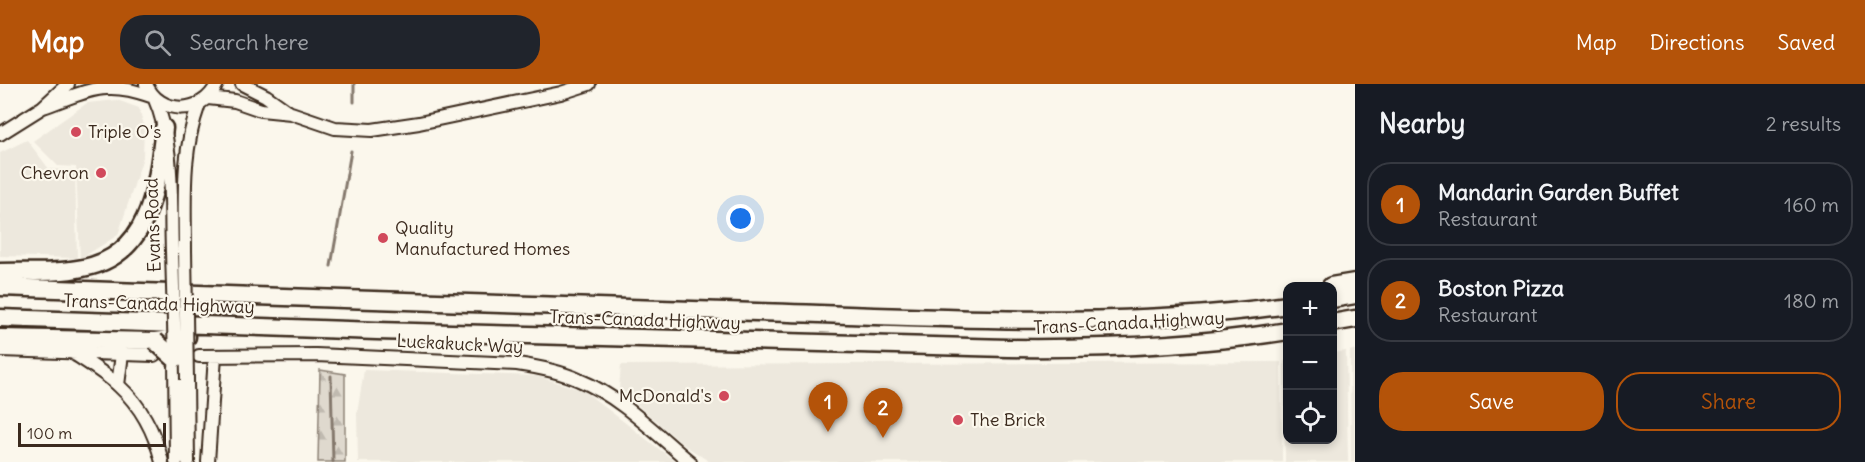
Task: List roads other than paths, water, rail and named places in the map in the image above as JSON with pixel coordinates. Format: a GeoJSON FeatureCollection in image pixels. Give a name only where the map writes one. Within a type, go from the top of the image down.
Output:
{"type":"FeatureCollection","features":[{"type":"Feature","properties":{"kind":"highway"},"geometry":{"type":"LineString","coordinates":[[0,272],[67,271],[86,268],[111,258],[124,248],[134,237],[149,212],[159,170],[164,128]]}},
{"type":"Feature","properties":{"kind":"highway"},"geometry":{"type":"LineString","coordinates":[[1337,285],[1355,282]]}},
{"type":"Feature","properties":{"kind":"highway","name":"Trans-Canada Highway"},"geometry":{"type":"LineString","coordinates":[[0,287],[989,319],[1187,316],[1239,313],[1283,306]]}},
{"type":"Feature","properties":{"kind":"highway"},"geometry":{"type":"LineString","coordinates":[[1337,298],[1355,295]]}},
{"type":"Feature","properties":{"kind":"highway"},"geometry":{"type":"LineString","coordinates":[[1187,316],[1283,296]]}},
{"type":"Feature","properties":{"kind":"highway","name":"Trans-Canada Highway"},"geometry":{"type":"LineString","coordinates":[[0,318],[1008,348],[1143,345],[1283,331]]}},
{"type":"Feature","properties":{"kind":"highway"},"geometry":{"type":"LineString","coordinates":[[1337,322],[1355,319]]}},
{"type":"Feature","properties":{"kind":"highway"},"geometry":{"type":"LineString","coordinates":[[1337,332],[1355,330]]}},
{"type":"Feature","properties":{"kind":"highway"},"geometry":{"type":"LineString","coordinates":[[0,338],[154,348],[175,359]]}},
{"type":"Feature","properties":{"kind":"highway"},"geometry":{"type":"LineString","coordinates":[[154,348],[181,338]]}},
{"type":"Feature","properties":{"kind":"highway"},"geometry":{"type":"LineString","coordinates":[[1143,345],[1283,340]]}},
{"type":"Feature","properties":{"kind":"street"},"geometry":{"type":"LineString","coordinates":[[0,134],[43,107],[68,84]]}},
{"type":"Feature","properties":{"kind":"street","name":"Evans Road"},"geometry":{"type":"LineString","coordinates":[[146,84],[154,97],[164,128],[179,251],[181,380],[176,462]]}},
{"type":"Feature","properties":{"kind":"street","name":"Evans Road"},"geometry":{"type":"LineString","coordinates":[[179,251],[190,129],[203,101],[217,84]]}},
{"type":"Feature","properties":{"kind":"street"},"geometry":{"type":"LineString","coordinates":[[242,84],[266,96],[291,113]]}},
{"type":"Feature","properties":{"kind":"street"},"geometry":{"type":"LineString","coordinates":[[43,107],[89,91],[106,88],[126,89],[154,97],[166,105],[177,108],[188,108],[203,101],[235,101],[261,110],[291,113],[335,128],[372,130],[419,123],[561,93],[589,84]]}},
{"type":"Feature","properties":{"kind":"street","name":"Evans Road"},"geometry":{"type":"LineString","coordinates":[[181,338],[175,359],[181,380],[188,462]]}},
{"type":"Feature","properties":{"kind":"street"},"geometry":{"type":"LineString","coordinates":[[0,350],[122,354],[154,348]]}},
{"type":"Feature","properties":{"kind":"street"},"geometry":{"type":"LineString","coordinates":[[72,352],[118,385],[146,419],[157,442],[162,462]]}},
{"type":"Feature","properties":{"kind":"street"},"geometry":{"type":"LineString","coordinates":[[118,385],[122,354]]}},
{"type":"Feature","properties":{"kind":"street","name":"Luckakuck Way"},"geometry":{"type":"LineString","coordinates":[[199,356],[327,356],[517,364],[550,370],[581,380],[609,396],[690,462]]}},
{"type":"Feature","properties":{"kind":"street"},"geometry":{"type":"LineString","coordinates":[[208,462],[215,356]]}},
{"type":"Feature","properties":{"kind":"waterway"},"geometry":{"type":"LineString","coordinates":[[354,84],[354,102]]}},
{"type":"Feature","properties":{"kind":"waterway"},"geometry":{"type":"LineString","coordinates":[[331,266],[351,151]]}},
{"type":"Feature","properties":{"kind":"waterway"},"geometry":{"type":"LineString","coordinates":[[331,376],[333,462]]}},
{"type":"Feature","properties":{"kind":"place","name":"Triple O's"},"geometry":{"type":"Point","coordinates":[76,132]}},
{"type":"Feature","properties":{"kind":"place","name":"Chevron"},"geometry":{"type":"Point","coordinates":[101,173]}},
{"type":"Feature","properties":{"kind":"place","name":"Quality Manufactured Homes"},"geometry":{"type":"Point","coordinates":[383,238]}},
{"type":"Feature","properties":{"kind":"place","name":"McDonald's"},"geometry":{"type":"Point","coordinates":[724,396]}},
{"type":"Feature","properties":{"kind":"place","name":"The Brick"},"geometry":{"type":"Point","coordinates":[958,420]}},
{"type":"Feature","properties":{"kind":"place","name":"Mandarin Garden Buffet"},"geometry":{"type":"Point","coordinates":[828,432]}},
{"type":"Feature","properties":{"kind":"place","name":"Boston Pizza"},"geometry":{"type":"Point","coordinates":[883,438]}}]}
